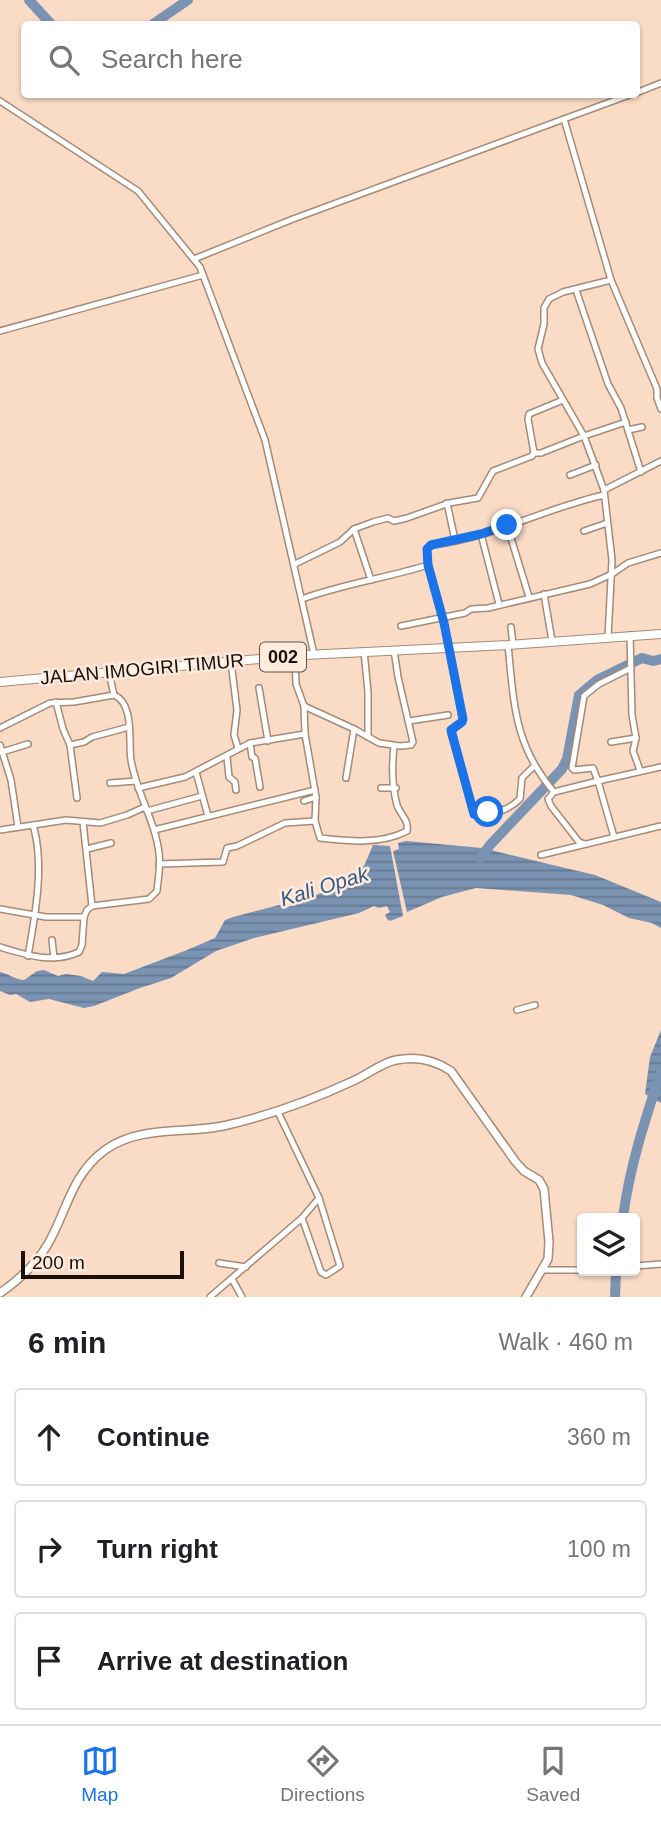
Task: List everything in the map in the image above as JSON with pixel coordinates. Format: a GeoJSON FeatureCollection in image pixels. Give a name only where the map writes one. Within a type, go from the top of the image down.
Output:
{"type":"FeatureCollection","features":[{"type":"Feature","properties":{"kind":"main road","name":"JALAN IMOGIRI TIMUR"},"geometry":{"type":"LineString","coordinates":[[0,682],[314,654],[661,635]]}},
{"type":"Feature","properties":{"kind":"street"},"geometry":{"type":"LineString","coordinates":[[640,92],[661,83]]}},
{"type":"Feature","properties":{"kind":"street"},"geometry":{"type":"LineString","coordinates":[[194,259],[293,219],[623,98]]}},
{"type":"Feature","properties":{"kind":"street"},"geometry":{"type":"LineString","coordinates":[[0,101],[138,191],[194,259],[203,275],[265,440],[314,654]]}},
{"type":"Feature","properties":{"kind":"street"},"geometry":{"type":"LineString","coordinates":[[564,119],[611,280],[659,388],[657,398],[661,409]]}},
{"type":"Feature","properties":{"kind":"street"},"geometry":{"type":"LineString","coordinates":[[0,331],[203,275]]}},
{"type":"Feature","properties":{"kind":"street"},"geometry":{"type":"LineString","coordinates":[[607,637],[612,574],[604,492],[584,436],[542,363],[538,349],[545,304],[553,296],[611,280]]}},
{"type":"Feature","properties":{"kind":"street"},"geometry":{"type":"LineString","coordinates":[[576,290],[608,384],[626,422],[641,472]]}},
{"type":"Feature","properties":{"kind":"street"},"geometry":{"type":"LineString","coordinates":[[534,453],[528,416],[564,400]]}},
{"type":"Feature","properties":{"kind":"street"},"geometry":{"type":"LineString","coordinates":[[295,564],[340,542],[354,529],[385,519],[394,521],[407,518],[447,503],[478,498],[494,471],[534,453],[541,453],[626,422]]}},
{"type":"Feature","properties":{"kind":"street"},"geometry":{"type":"LineString","coordinates":[[628,430],[642,427]]}},
{"type":"Feature","properties":{"kind":"street"},"geometry":{"type":"LineString","coordinates":[[535,765],[522,778],[520,799],[511,808],[474,814],[451,733],[463,719],[428,565],[428,547],[481,534],[604,492],[661,461]]}},
{"type":"Feature","properties":{"kind":"street"},"geometry":{"type":"LineString","coordinates":[[570,475],[596,465]]}},
{"type":"Feature","properties":{"kind":"street"},"geometry":{"type":"LineString","coordinates":[[447,503],[455,540]]}},
{"type":"Feature","properties":{"kind":"street"},"geometry":{"type":"LineString","coordinates":[[584,531],[607,523]]}},
{"type":"Feature","properties":{"kind":"street"},"geometry":{"type":"LineString","coordinates":[[507,525],[529,597]]}},
{"type":"Feature","properties":{"kind":"street"},"geometry":{"type":"LineString","coordinates":[[354,529],[371,580]]}},
{"type":"Feature","properties":{"kind":"street"},"geometry":{"type":"LineString","coordinates":[[481,534],[499,604]]}},
{"type":"Feature","properties":{"kind":"street"},"geometry":{"type":"LineString","coordinates":[[401,626],[590,584],[628,563],[661,553]]}},
{"type":"Feature","properties":{"kind":"street"},"geometry":{"type":"LineString","coordinates":[[302,599],[334,588],[428,565]]}},
{"type":"Feature","properties":{"kind":"street"},"geometry":{"type":"LineString","coordinates":[[544,594],[552,641]]}},
{"type":"Feature","properties":{"kind":"street"},"geometry":{"type":"LineString","coordinates":[[511,627],[515,717],[535,765],[553,791]]}},
{"type":"Feature","properties":{"kind":"street"},"geometry":{"type":"LineString","coordinates":[[630,635],[632,715],[636,738],[633,751],[640,770]]}},
{"type":"Feature","properties":{"kind":"street"},"geometry":{"type":"LineString","coordinates":[[304,706],[379,743],[394,746],[413,744],[394,650]]}},
{"type":"Feature","properties":{"kind":"street"},"geometry":{"type":"LineString","coordinates":[[363,651],[368,692],[368,737]]}},
{"type":"Feature","properties":{"kind":"street"},"geometry":{"type":"LineString","coordinates":[[295,656],[296,684],[304,706],[305,734],[315,793],[314,821],[318,836],[353,842],[396,836],[407,831],[405,817],[398,806],[394,746]]}},
{"type":"Feature","properties":{"kind":"street"},"geometry":{"type":"LineString","coordinates":[[232,662],[237,710],[234,735],[238,748]]}},
{"type":"Feature","properties":{"kind":"street"},"geometry":{"type":"LineString","coordinates":[[614,837],[593,768],[572,768],[584,696],[598,684],[631,666]]}},
{"type":"Feature","properties":{"kind":"street"},"geometry":{"type":"LineString","coordinates":[[0,947],[28,956],[63,958],[79,952],[84,917],[92,906],[149,899],[157,891],[160,856],[154,830],[136,781],[124,703],[114,695],[109,673]]}},
{"type":"Feature","properties":{"kind":"street"},"geometry":{"type":"LineString","coordinates":[[259,688],[268,741]]}},
{"type":"Feature","properties":{"kind":"street"},"geometry":{"type":"LineString","coordinates":[[0,728],[50,703],[75,702],[114,695]]}},
{"type":"Feature","properties":{"kind":"street"},"geometry":{"type":"LineString","coordinates":[[56,702],[62,729],[70,746],[78,798]]}},
{"type":"Feature","properties":{"kind":"street"},"geometry":{"type":"LineString","coordinates":[[409,721],[448,715]]}},
{"type":"Feature","properties":{"kind":"street"},"geometry":{"type":"LineString","coordinates":[[70,746],[129,727]]}},
{"type":"Feature","properties":{"kind":"street"},"geometry":{"type":"LineString","coordinates":[[346,778],[354,729]]}},
{"type":"Feature","properties":{"kind":"street"},"geometry":{"type":"LineString","coordinates":[[138,788],[197,772],[250,743],[305,734]]}},
{"type":"Feature","properties":{"kind":"street"},"geometry":{"type":"LineString","coordinates":[[611,742],[636,738]]}},
{"type":"Feature","properties":{"kind":"street"},"geometry":{"type":"LineString","coordinates":[[250,743],[260,788]]}},
{"type":"Feature","properties":{"kind":"street"},"geometry":{"type":"LineString","coordinates":[[18,827],[11,780],[1,748],[28,744]]}},
{"type":"Feature","properties":{"kind":"street"},"geometry":{"type":"LineString","coordinates":[[226,757],[229,777],[234,780],[236,790]]}},
{"type":"Feature","properties":{"kind":"street"},"geometry":{"type":"LineString","coordinates":[[584,844],[579,842],[551,806],[548,799],[553,791],[661,767]]}},
{"type":"Feature","properties":{"kind":"street"},"geometry":{"type":"LineString","coordinates":[[197,772],[208,816]]}},
{"type":"Feature","properties":{"kind":"street"},"geometry":{"type":"LineString","coordinates":[[110,783],[136,781]]}},
{"type":"Feature","properties":{"kind":"street"},"geometry":{"type":"LineString","coordinates":[[381,788],[396,788]]}},
{"type":"Feature","properties":{"kind":"street"},"geometry":{"type":"LineString","coordinates":[[304,801],[315,793]]}},
{"type":"Feature","properties":{"kind":"street"},"geometry":{"type":"LineString","coordinates":[[154,830],[315,793]]}},
{"type":"Feature","properties":{"kind":"street"},"geometry":{"type":"LineString","coordinates":[[0,830],[66,820],[100,823],[202,796]]}},
{"type":"Feature","properties":{"kind":"street"},"geometry":{"type":"LineString","coordinates":[[159,864],[222,862],[227,848],[254,839],[285,823],[314,821]]}},
{"type":"Feature","properties":{"kind":"street"},"geometry":{"type":"LineString","coordinates":[[83,822],[92,906]]}},
{"type":"Feature","properties":{"kind":"street"},"geometry":{"type":"LineString","coordinates":[[28,956],[37,882],[38,846],[33,825]]}},
{"type":"Feature","properties":{"kind":"street"},"geometry":{"type":"LineString","coordinates":[[541,855],[661,826]]}},
{"type":"Feature","properties":{"kind":"street"},"geometry":{"type":"LineString","coordinates":[[87,849],[111,843]]}},
{"type":"Feature","properties":{"kind":"street"},"geometry":{"type":"LineString","coordinates":[[0,909],[34,915],[84,917]]}},
{"type":"Feature","properties":{"kind":"street"},"geometry":{"type":"LineString","coordinates":[[52,940],[54,958]]}},
{"type":"Feature","properties":{"kind":"street"},"geometry":{"type":"LineString","coordinates":[[516,1010],[535,1005]]}},
{"type":"Feature","properties":{"kind":"street"},"geometry":{"type":"LineString","coordinates":[[0,1293],[12,1285],[42,1254],[71,1191],[83,1173],[104,1151],[125,1140],[151,1133],[221,1126],[278,1112],[355,1080],[394,1060],[419,1058],[445,1067],[457,1078],[516,1161],[524,1171],[541,1183],[549,1242],[548,1259],[526,1297]]}},
{"type":"Feature","properties":{"kind":"street"},"geometry":{"type":"LineString","coordinates":[[278,1112],[320,1198],[340,1266],[326,1275],[321,1272],[302,1218]]}},
{"type":"Feature","properties":{"kind":"street"},"geometry":{"type":"LineString","coordinates":[[214,1296],[302,1218],[320,1198]]}},
{"type":"Feature","properties":{"kind":"street"},"geometry":{"type":"LineString","coordinates":[[219,1263],[246,1267]]}},
{"type":"Feature","properties":{"kind":"street"},"geometry":{"type":"LineString","coordinates":[[640,1266],[661,1264]]}},
{"type":"Feature","properties":{"kind":"street"},"geometry":{"type":"LineString","coordinates":[[544,1270],[577,1270]]}},
{"type":"Feature","properties":{"kind":"street"},"geometry":{"type":"LineString","coordinates":[[232,1279],[242,1297]]}},
{"type":"Feature","properties":{"kind":"water"},"geometry":{"type":"Polygon","coordinates":[[[406,841],[482,848],[595,875],[661,902],[661,928],[571,895],[476,888],[442,897],[407,912],[393,851],[399,849],[398,843],[406,841]]]}},
{"type":"Feature","properties":{"kind":"water"},"geometry":{"type":"Polygon","coordinates":[[[373,845],[390,846],[403,916],[390,921],[385,915],[390,912],[387,906],[374,906],[359,913],[254,938],[216,951],[171,978],[84,1008],[49,999],[30,1002],[16,994],[0,991],[0,972],[24,980],[37,971],[44,970],[58,976],[81,976],[93,981],[102,972],[124,974],[187,950],[215,938],[225,920],[279,905],[288,907],[347,886],[364,866],[373,845]]]}},
{"type":"Feature","properties":{"kind":"water"},"geometry":{"type":"Polygon","coordinates":[[[661,1030],[661,1103],[645,1094],[650,1057],[661,1030]]]}},
{"type":"Feature","properties":{"kind":"waterway"},"geometry":{"type":"LineString","coordinates":[[29,0],[48,21]]}},
{"type":"Feature","properties":{"kind":"waterway"},"geometry":{"type":"LineString","coordinates":[[157,21],[188,0]]}},
{"type":"Feature","properties":{"kind":"waterway"},"geometry":{"type":"LineString","coordinates":[[480,858],[562,769],[567,759],[579,695],[597,680],[642,658],[653,661],[661,659]]}},
{"type":"Feature","properties":{"kind":"waterway","name":"Kali Opak"},"geometry":{"type":"LineString","coordinates":[[624,1213],[633,1163],[661,1072]]}},
{"type":"Feature","properties":{"kind":"waterway","name":"Kali Opak"},"geometry":{"type":"LineString","coordinates":[[615,1297],[616,1276]]}},
{"type":"Feature","properties":{"kind":"route"},"geometry":{"type":"LineString","coordinates":[[488,812],[474,814],[453,743],[451,730],[463,719],[444,623],[428,565],[427,549],[431,545],[507,525]]}}]}
